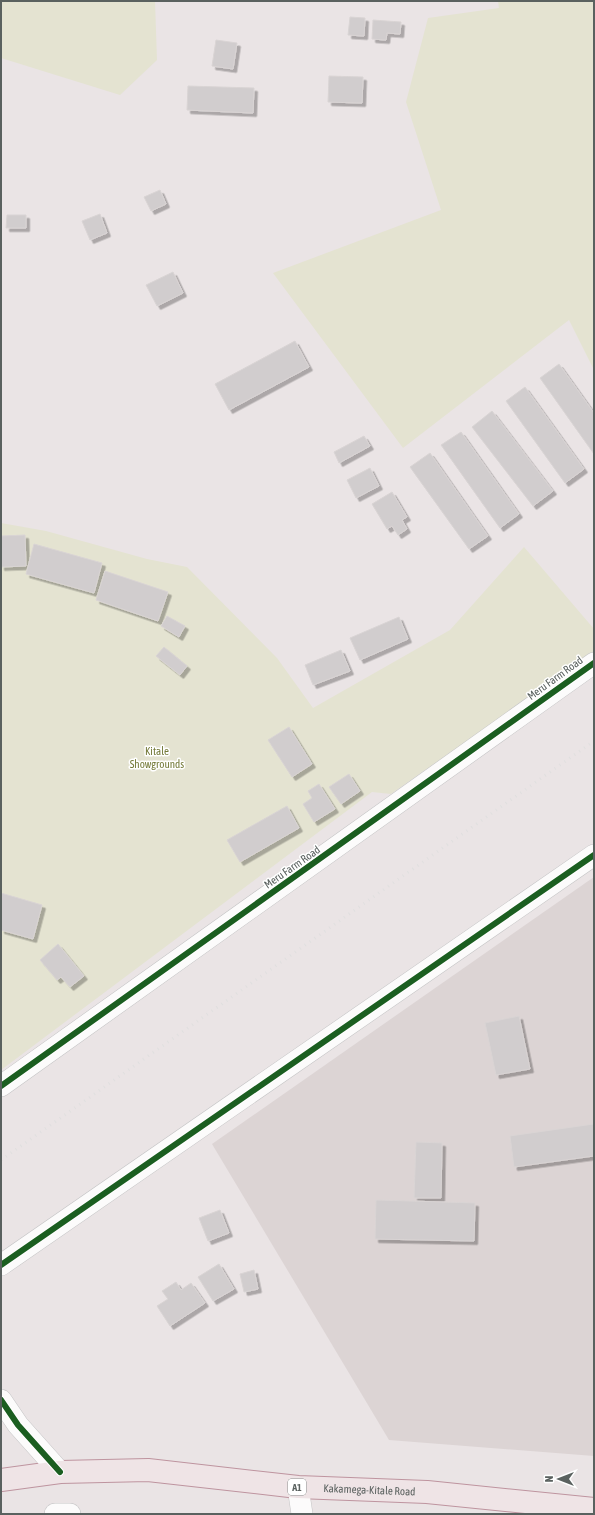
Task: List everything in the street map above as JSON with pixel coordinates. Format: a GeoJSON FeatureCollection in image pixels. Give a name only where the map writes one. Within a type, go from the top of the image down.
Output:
{"type":"FeatureCollection","features":[{"type":"Feature","properties":{"kind":"highway","name":"Kakamega-Kitale Road"},"geometry":{"type":"LineString","coordinates":[[1,1480],[60,1472],[148,1470],[298,1487],[426,1492],[594,1509]]}},
{"type":"Feature","properties":{"kind":"street","name":"Meru Farm Road"},"geometry":{"type":"LineString","coordinates":[[1,1086],[594,663]]}},
{"type":"Feature","properties":{"kind":"street"},"geometry":{"type":"LineString","coordinates":[[1,1265],[594,855]]}},
{"type":"Feature","properties":{"kind":"street"},"geometry":{"type":"LineString","coordinates":[[1,1400],[18,1425],[60,1472]]}},
{"type":"Feature","properties":{"kind":"street"},"geometry":{"type":"LineString","coordinates":[[298,1487],[302,1514]]}},
{"type":"Feature","properties":{"kind":"street"},"geometry":{"type":"LineString","coordinates":[[55,1514],[70,1514]]}},
{"type":"Feature","properties":{"kind":"shaded area"},"geometry":{"type":"Polygon","coordinates":[[[594,877],[594,1456],[389,1440],[212,1144],[594,877]]]}},
{"type":"Feature","properties":{"kind":"green space"},"geometry":{"type":"Polygon","coordinates":[[[1,1],[155,1],[157,60],[120,95],[1,58],[1,1]]]}},
{"type":"Feature","properties":{"kind":"green space"},"geometry":{"type":"Polygon","coordinates":[[[498,1],[594,1],[594,370],[569,320],[403,448],[273,273],[441,210],[406,102],[428,18],[499,8],[498,1]]]}},
{"type":"Feature","properties":{"kind":"green space","name":"Kitale Showgrounds"},"geometry":{"type":"Polygon","coordinates":[[[1,523],[46,531],[147,559],[187,567],[277,658],[313,708],[450,630],[524,547],[594,629],[594,652],[391,794],[372,792],[1,1070],[1,523]]]}},
{"type":"Feature","properties":{"kind":"building"},"geometry":{"type":"Polygon","coordinates":[[[350,17],[365,18],[364,36],[348,35],[350,17]]]}},
{"type":"Feature","properties":{"kind":"building"},"geometry":{"type":"Polygon","coordinates":[[[373,20],[401,22],[400,34],[387,33],[386,40],[372,39],[373,20]]]}},
{"type":"Feature","properties":{"kind":"building"},"geometry":{"type":"Polygon","coordinates":[[[216,40],[237,43],[233,69],[212,66],[216,40]]]}},
{"type":"Feature","properties":{"kind":"building"},"geometry":{"type":"Polygon","coordinates":[[[329,76],[363,77],[362,103],[328,102],[329,76]]]}},
{"type":"Feature","properties":{"kind":"building"},"geometry":{"type":"Polygon","coordinates":[[[188,86],[254,88],[253,113],[187,110],[188,86]]]}},
{"type":"Feature","properties":{"kind":"building"},"geometry":{"type":"Polygon","coordinates":[[[160,190],[166,204],[151,211],[144,197],[160,190]]]}},
{"type":"Feature","properties":{"kind":"building"},"geometry":{"type":"Polygon","coordinates":[[[100,214],[107,233],[90,240],[82,221],[100,214]]]}},
{"type":"Feature","properties":{"kind":"building"},"geometry":{"type":"Polygon","coordinates":[[[7,215],[26,215],[26,228],[6,228],[7,215]]]}},
{"type":"Feature","properties":{"kind":"building"},"geometry":{"type":"Polygon","coordinates":[[[173,272],[183,293],[157,306],[146,285],[173,272]]]}},
{"type":"Feature","properties":{"kind":"building"},"geometry":{"type":"Polygon","coordinates":[[[295,341],[309,367],[229,410],[215,384],[295,341]]]}},
{"type":"Feature","properties":{"kind":"building"},"geometry":{"type":"Polygon","coordinates":[[[559,364],[594,413],[594,454],[540,378],[559,364]]]}},
{"type":"Feature","properties":{"kind":"building"},"geometry":{"type":"Polygon","coordinates":[[[525,387],[584,469],[565,483],[506,401],[525,387]]]}},
{"type":"Feature","properties":{"kind":"building"},"geometry":{"type":"Polygon","coordinates":[[[492,411],[553,491],[533,506],[472,427],[492,411]]]}},
{"type":"Feature","properties":{"kind":"building"},"geometry":{"type":"Polygon","coordinates":[[[461,432],[519,514],[500,528],[441,445],[461,432]]]}},
{"type":"Feature","properties":{"kind":"building"},"geometry":{"type":"Polygon","coordinates":[[[364,436],[370,446],[339,463],[334,452],[364,436]]]}},
{"type":"Feature","properties":{"kind":"building"},"geometry":{"type":"Polygon","coordinates":[[[430,453],[488,536],[469,549],[410,467],[430,453]]]}},
{"type":"Feature","properties":{"kind":"building"},"geometry":{"type":"Polygon","coordinates":[[[370,468],[379,486],[356,498],[347,480],[370,468]]]}},
{"type":"Feature","properties":{"kind":"building"},"geometry":{"type":"Polygon","coordinates":[[[392,492],[407,517],[402,520],[407,529],[398,535],[392,526],[387,529],[372,504],[392,492]]]}},
{"type":"Feature","properties":{"kind":"building"},"geometry":{"type":"Polygon","coordinates":[[[25,535],[26,566],[1,567],[1,536],[25,535]]]}},
{"type":"Feature","properties":{"kind":"building"},"geometry":{"type":"Polygon","coordinates":[[[34,544],[102,563],[94,593],[26,574],[34,544]]]}},
{"type":"Feature","properties":{"kind":"building"},"geometry":{"type":"Polygon","coordinates":[[[105,571],[168,592],[158,621],[96,600],[105,571]]]}},
{"type":"Feature","properties":{"kind":"building"},"geometry":{"type":"Polygon","coordinates":[[[167,616],[185,626],[179,637],[161,626],[167,616]]]}},
{"type":"Feature","properties":{"kind":"building"},"geometry":{"type":"Polygon","coordinates":[[[399,617],[408,639],[360,660],[350,638],[399,617]]]}},
{"type":"Feature","properties":{"kind":"building"},"geometry":{"type":"Polygon","coordinates":[[[164,647],[187,666],[180,675],[156,656],[164,647]]]}},
{"type":"Feature","properties":{"kind":"building"},"geometry":{"type":"Polygon","coordinates":[[[341,650],[350,671],[313,685],[305,665],[341,650]]]}},
{"type":"Feature","properties":{"kind":"building"},"geometry":{"type":"Polygon","coordinates":[[[289,727],[312,764],[292,777],[268,740],[289,727]]]}},
{"type":"Feature","properties":{"kind":"building"},"geometry":{"type":"Polygon","coordinates":[[[349,774],[360,791],[341,804],[329,787],[349,774]]]}},
{"type":"Feature","properties":{"kind":"building"},"geometry":{"type":"Polygon","coordinates":[[[319,784],[335,809],[314,822],[303,804],[312,798],[308,791],[319,784]]]}},
{"type":"Feature","properties":{"kind":"building"},"geometry":{"type":"Polygon","coordinates":[[[287,806],[299,828],[240,862],[227,840],[287,806]]]}},
{"type":"Feature","properties":{"kind":"building"},"geometry":{"type":"Polygon","coordinates":[[[1,893],[42,905],[33,939],[1,930],[1,893]]]}},
{"type":"Feature","properties":{"kind":"building"},"geometry":{"type":"Polygon","coordinates":[[[58,944],[84,976],[70,987],[61,977],[57,980],[40,960],[58,944]]]}},
{"type":"Feature","properties":{"kind":"building"},"geometry":{"type":"Polygon","coordinates":[[[519,1016],[530,1069],[496,1075],[485,1023],[519,1016]]]}},
{"type":"Feature","properties":{"kind":"building"},"geometry":{"type":"Polygon","coordinates":[[[594,1124],[594,1156],[514,1167],[510,1136],[594,1124]]]}},
{"type":"Feature","properties":{"kind":"building"},"geometry":{"type":"Polygon","coordinates":[[[416,1142],[442,1143],[441,1198],[414,1198],[416,1142]]]}},
{"type":"Feature","properties":{"kind":"building"},"geometry":{"type":"Polygon","coordinates":[[[376,1200],[475,1203],[474,1241],[375,1239],[376,1200]]]}},
{"type":"Feature","properties":{"kind":"building"},"geometry":{"type":"Polygon","coordinates":[[[220,1210],[229,1233],[208,1241],[199,1218],[220,1210]]]}},
{"type":"Feature","properties":{"kind":"building"},"geometry":{"type":"Polygon","coordinates":[[[219,1264],[234,1289],[213,1301],[198,1277],[219,1264]]]}},
{"type":"Feature","properties":{"kind":"building"},"geometry":{"type":"Polygon","coordinates":[[[254,1270],[258,1289],[244,1292],[240,1274],[254,1270]]]}},
{"type":"Feature","properties":{"kind":"building"},"geometry":{"type":"Polygon","coordinates":[[[176,1282],[181,1290],[191,1283],[205,1303],[170,1326],[157,1306],[168,1299],[162,1291],[176,1282]]]}},
{"type":"Feature","properties":{"kind":"railway"},"geometry":{"type":"LineString","coordinates":[[1,1160],[594,741]]}},
{"type":"Feature","properties":{"kind":"cycle path"},"geometry":{"type":"LineString","coordinates":[[1,1086],[594,663]]}},
{"type":"Feature","properties":{"kind":"cycle path"},"geometry":{"type":"LineString","coordinates":[[1,1265],[594,855]]}},
{"type":"Feature","properties":{"kind":"cycle path"},"geometry":{"type":"LineString","coordinates":[[1,1400],[18,1425],[60,1472]]}}]}
